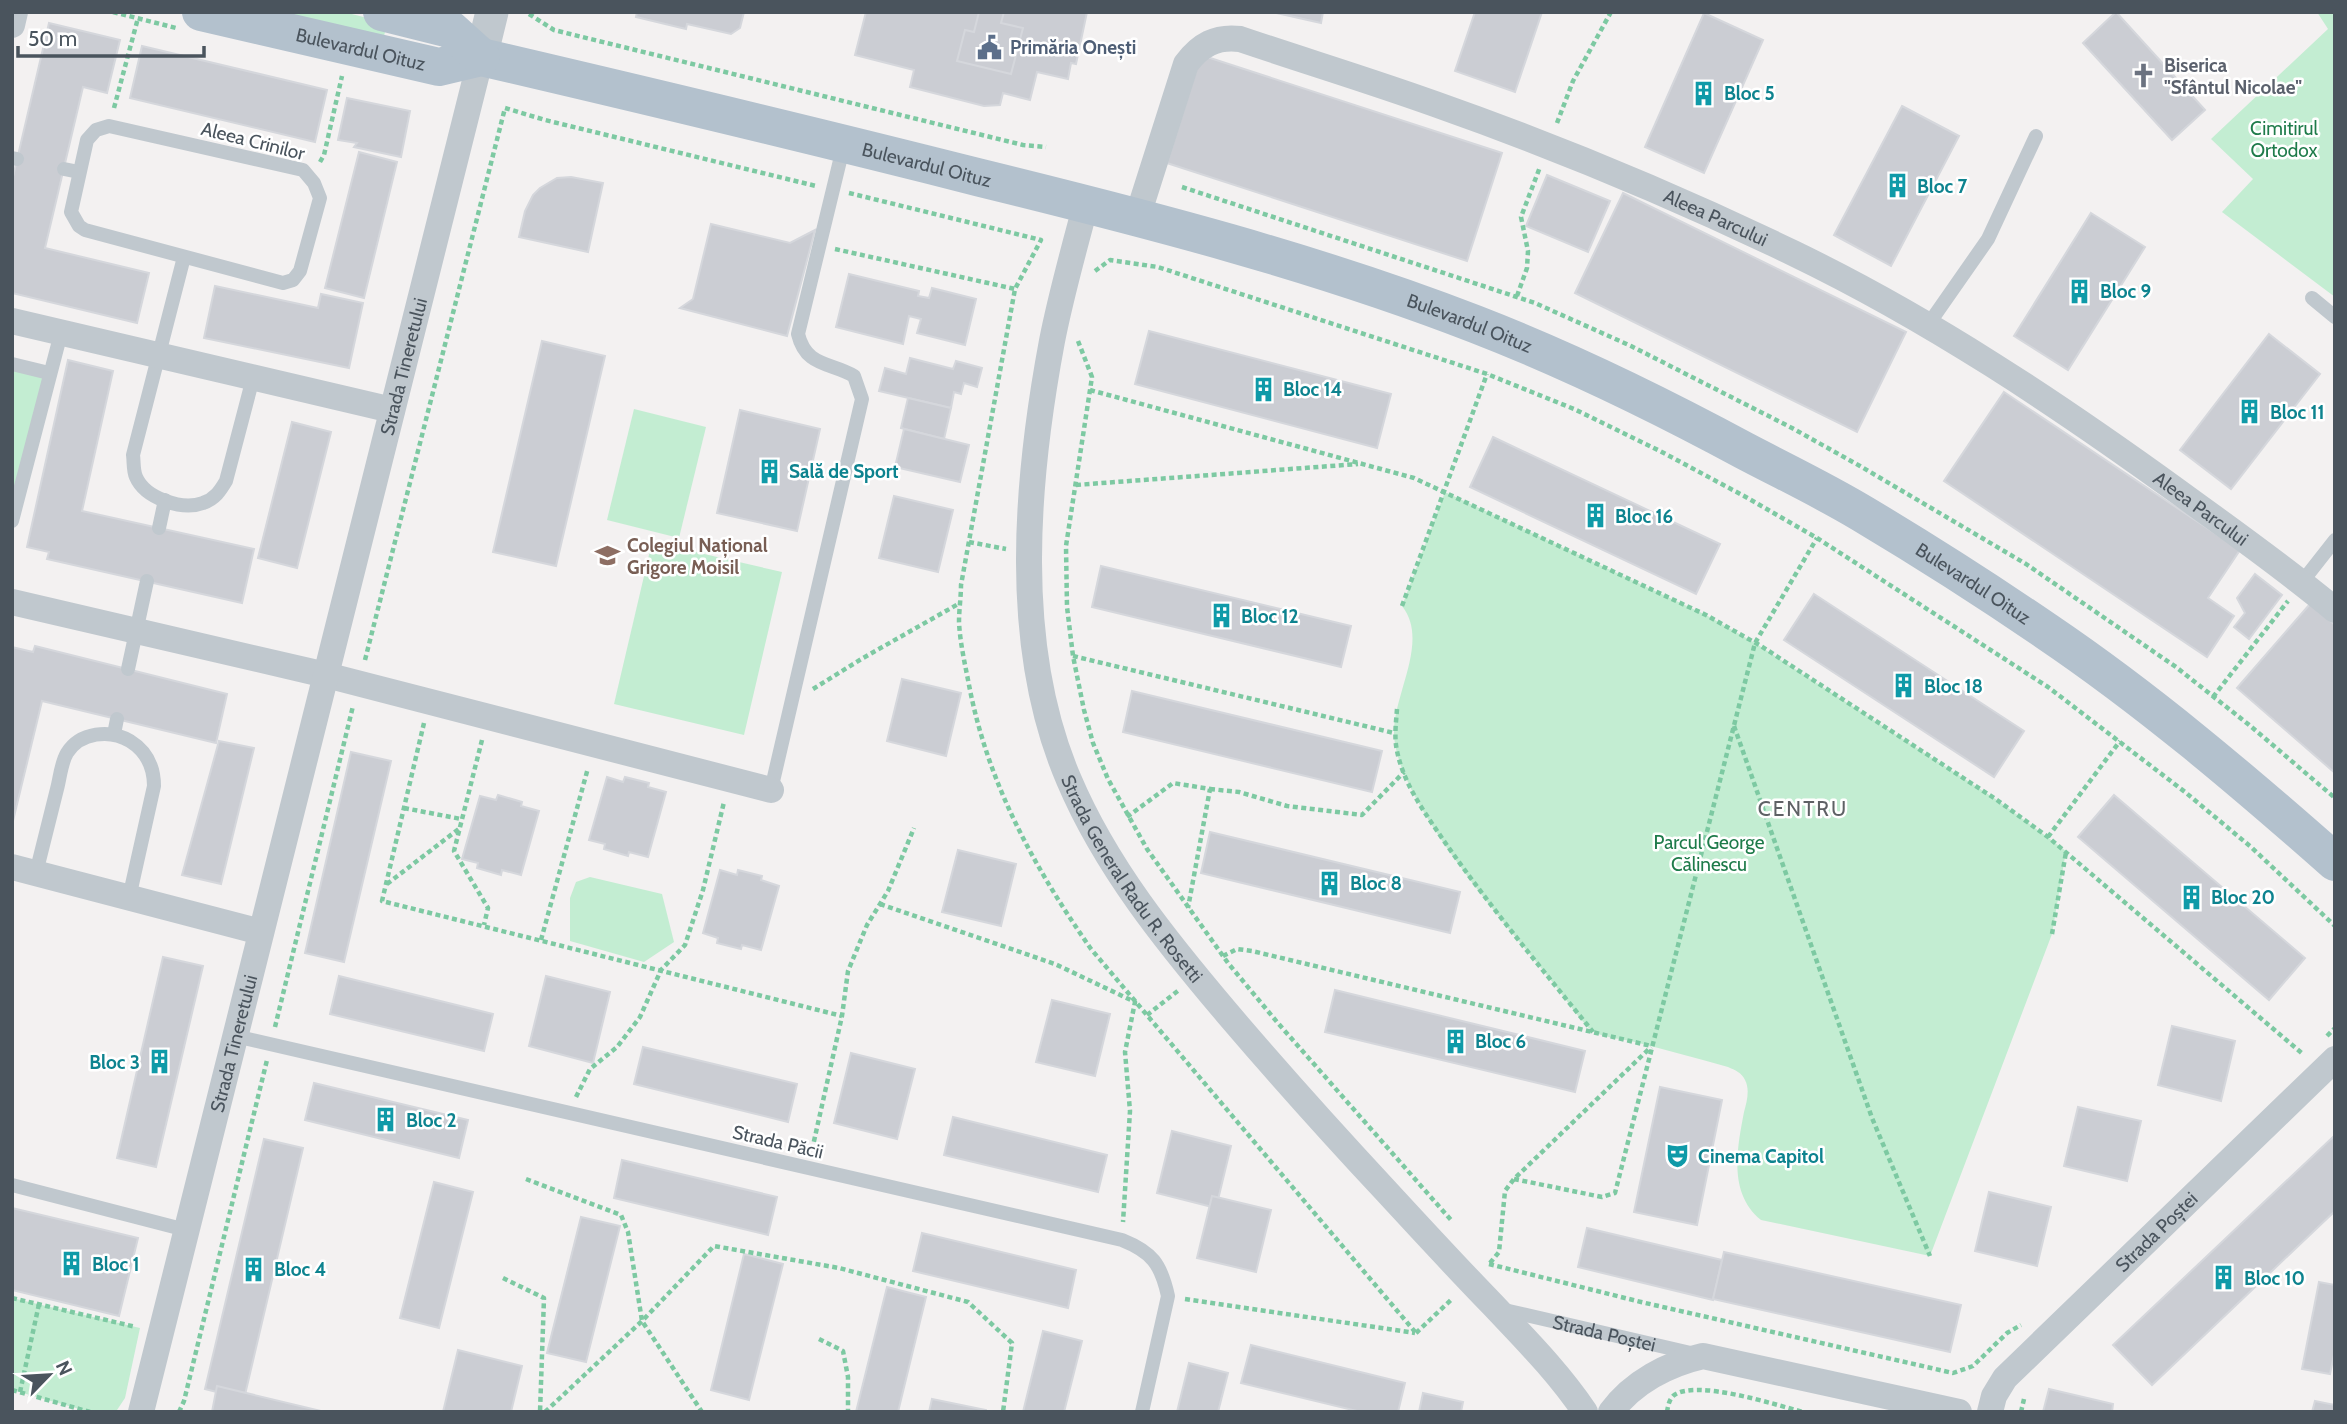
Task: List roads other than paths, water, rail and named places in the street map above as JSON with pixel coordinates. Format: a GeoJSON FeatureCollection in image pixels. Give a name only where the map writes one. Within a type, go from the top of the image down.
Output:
{"type":"FeatureCollection","features":[{"type":"Feature","properties":{"kind":"main road","name":"Bulevardul Oituz"},"geometry":{"type":"LineString","coordinates":[[201,12],[439,67],[481,57],[844,144],[1227,242],[1393,294],[1479,326],[1684,418],[1861,513],[1993,596],[2104,672],[2206,752],[2335,862]]}},
{"type":"Feature","properties":{"kind":"main road","name":"Bulevardul Oituz"},"geometry":{"type":"LineString","coordinates":[[382,12],[450,29],[481,57]]}},
{"type":"Feature","properties":{"kind":"street"},"geometry":{"type":"LineString","coordinates":[[12,25],[15,12]]}},
{"type":"Feature","properties":{"kind":"street"},"geometry":{"type":"LineString","coordinates":[[481,57],[492,12]]}},
{"type":"Feature","properties":{"kind":"street","name":"Aleea Parcului"},"geometry":{"type":"LineString","coordinates":[[1137,218],[1186,64],[1192,55],[1209,42],[1221,38],[1240,39],[1436,104],[1645,186],[1795,254],[1928,325],[1997,368],[2123,453],[2302,582],[2335,610]]}},
{"type":"Feature","properties":{"kind":"street","name":"Strada Tineretului"},"geometry":{"type":"LineString","coordinates":[[141,1412],[481,57]]}},
{"type":"Feature","properties":{"kind":"street","name":"Strada General Radu R. Rosetti"},"geometry":{"type":"LineString","coordinates":[[1086,204],[1052,341],[1039,427],[1032,509],[1030,588],[1038,671],[1044,701],[1068,779],[1099,839],[1140,905],[1186,964],[1282,1078],[1553,1368],[1586,1412]]}},
{"type":"Feature","properties":{"kind":"street"},"geometry":{"type":"LineString","coordinates":[[12,321],[392,410]]}},
{"type":"Feature","properties":{"kind":"street"},"geometry":{"type":"LineString","coordinates":[[12,602],[326,676],[771,790]]}},
{"type":"Feature","properties":{"kind":"street"},"geometry":{"type":"LineString","coordinates":[[24,870],[261,932]]}},
{"type":"Feature","properties":{"kind":"street","name":"Strada Poștei"},"geometry":{"type":"LineString","coordinates":[[1990,1412],[2000,1384],[2028,1354],[2335,1059]]}},
{"type":"Feature","properties":{"kind":"street","name":"Strada Poștei"},"geometry":{"type":"LineString","coordinates":[[1611,1412],[1628,1394],[1651,1377],[1703,1356],[1959,1412]]}},
{"type":"Feature","properties":{"kind":"lane","name":"Aleea Crinilor"},"geometry":{"type":"LineString","coordinates":[[109,126],[303,170],[318,190],[320,198],[300,271],[293,280],[283,283],[184,257],[85,230],[79,226],[71,212],[71,171],[87,140],[96,130],[109,126]]}},
{"type":"Feature","properties":{"kind":"lane"},"geometry":{"type":"LineString","coordinates":[[1928,325],[1987,239],[2036,136]]}},
{"type":"Feature","properties":{"kind":"lane"},"geometry":{"type":"LineString","coordinates":[[771,790],[862,399],[854,376],[817,362],[801,345],[798,334],[844,144]]}},
{"type":"Feature","properties":{"kind":"lane"},"geometry":{"type":"LineString","coordinates":[[184,257],[133,455],[137,479],[145,490],[165,500],[187,505],[201,504],[220,491],[226,481],[253,378]]}},
{"type":"Feature","properties":{"kind":"lane"},"geometry":{"type":"LineString","coordinates":[[2312,299],[2335,317]]}},
{"type":"Feature","properties":{"kind":"lane"},"geometry":{"type":"LineString","coordinates":[[12,521],[61,333]]}},
{"type":"Feature","properties":{"kind":"lane"},"geometry":{"type":"LineString","coordinates":[[12,364],[49,373]]}},
{"type":"Feature","properties":{"kind":"lane"},"geometry":{"type":"LineString","coordinates":[[159,528],[165,500]]}},
{"type":"Feature","properties":{"kind":"lane"},"geometry":{"type":"LineString","coordinates":[[2302,582],[2335,540]]}},
{"type":"Feature","properties":{"kind":"lane"},"geometry":{"type":"LineString","coordinates":[[128,669],[147,581]]}},
{"type":"Feature","properties":{"kind":"lane"},"geometry":{"type":"LineString","coordinates":[[24,870],[68,751],[88,736],[116,727],[142,751],[154,777],[129,898]]}},
{"type":"Feature","properties":{"kind":"lane","name":"Strada Păcii"},"geometry":{"type":"LineString","coordinates":[[235,1036],[1122,1240],[1140,1247],[1154,1259],[1164,1278],[1168,1296],[1142,1412]]}},
{"type":"Feature","properties":{"kind":"lane"},"geometry":{"type":"LineString","coordinates":[[12,1185],[186,1230]]}},
{"type":"Feature","properties":{"kind":"lane","name":"Strada Poștei"},"geometry":{"type":"LineString","coordinates":[[1495,1307],[1703,1356]]}},
{"type":"Feature","properties":{"kind":"place","name":"Primăria Onești"},"geometry":{"type":"Point","coordinates":[990,47]}},
{"type":"Feature","properties":{"kind":"place","name":"Biserica \"Sfântul Nicolae\""},"geometry":{"type":"Point","coordinates":[2144,76]}},
{"type":"Feature","properties":{"kind":"place","name":"Bloc 5"},"geometry":{"type":"Point","coordinates":[1704,93]}},
{"type":"Feature","properties":{"kind":"place","name":"Bloc 7"},"geometry":{"type":"Point","coordinates":[1897,186]}},
{"type":"Feature","properties":{"kind":"place","name":"Bloc 9"},"geometry":{"type":"Point","coordinates":[2080,291]}},
{"type":"Feature","properties":{"kind":"place","name":"Bloc 14"},"geometry":{"type":"Point","coordinates":[1263,389]}},
{"type":"Feature","properties":{"kind":"place","name":"Bloc 11"},"geometry":{"type":"Point","coordinates":[2250,412]}},
{"type":"Feature","properties":{"kind":"place","name":"Sală de Sport"},"geometry":{"type":"Point","coordinates":[769,471]}},
{"type":"Feature","properties":{"kind":"place","name":"Bloc 16"},"geometry":{"type":"Point","coordinates":[1595,516]}},
{"type":"Feature","properties":{"kind":"place","name":"Colegiul Național Grigore Moisil"},"geometry":{"type":"Point","coordinates":[607,556]}},
{"type":"Feature","properties":{"kind":"place","name":"Bloc 12"},"geometry":{"type":"Point","coordinates":[1221,616]}},
{"type":"Feature","properties":{"kind":"place","name":"Bloc 18"},"geometry":{"type":"Point","coordinates":[1904,686]}},
{"type":"Feature","properties":{"kind":"place","name":"Bloc 8"},"geometry":{"type":"Point","coordinates":[1330,883]}},
{"type":"Feature","properties":{"kind":"place","name":"Bloc 20"},"geometry":{"type":"Point","coordinates":[2191,897]}},
{"type":"Feature","properties":{"kind":"place","name":"Bloc 6"},"geometry":{"type":"Point","coordinates":[1455,1041]}},
{"type":"Feature","properties":{"kind":"place","name":"Bloc 3"},"geometry":{"type":"Point","coordinates":[160,1062]}},
{"type":"Feature","properties":{"kind":"place","name":"Bloc 2"},"geometry":{"type":"Point","coordinates":[386,1120]}},
{"type":"Feature","properties":{"kind":"place","name":"Cinema Capitol"},"geometry":{"type":"Point","coordinates":[1678,1156]}},
{"type":"Feature","properties":{"kind":"place","name":"Bloc 1"},"geometry":{"type":"Point","coordinates":[72,1264]}},
{"type":"Feature","properties":{"kind":"place","name":"Bloc 4"},"geometry":{"type":"Point","coordinates":[254,1269]}},
{"type":"Feature","properties":{"kind":"place","name":"Bloc 10"},"geometry":{"type":"Point","coordinates":[2224,1278]}},
{"type":"Feature","properties":{"kind":"district","name":"CENTRU"},"geometry":{"type":"Point","coordinates":[1803,808]}},
{"type":"Feature","properties":{"kind":"park label","name":"Cimitirul Ortodox"},"geometry":{"type":"Point","coordinates":[2284,139]}},
{"type":"Feature","properties":{"kind":"park label","name":"Parcul George Călinescu"},"geometry":{"type":"Point","coordinates":[1709,853]}}]}
